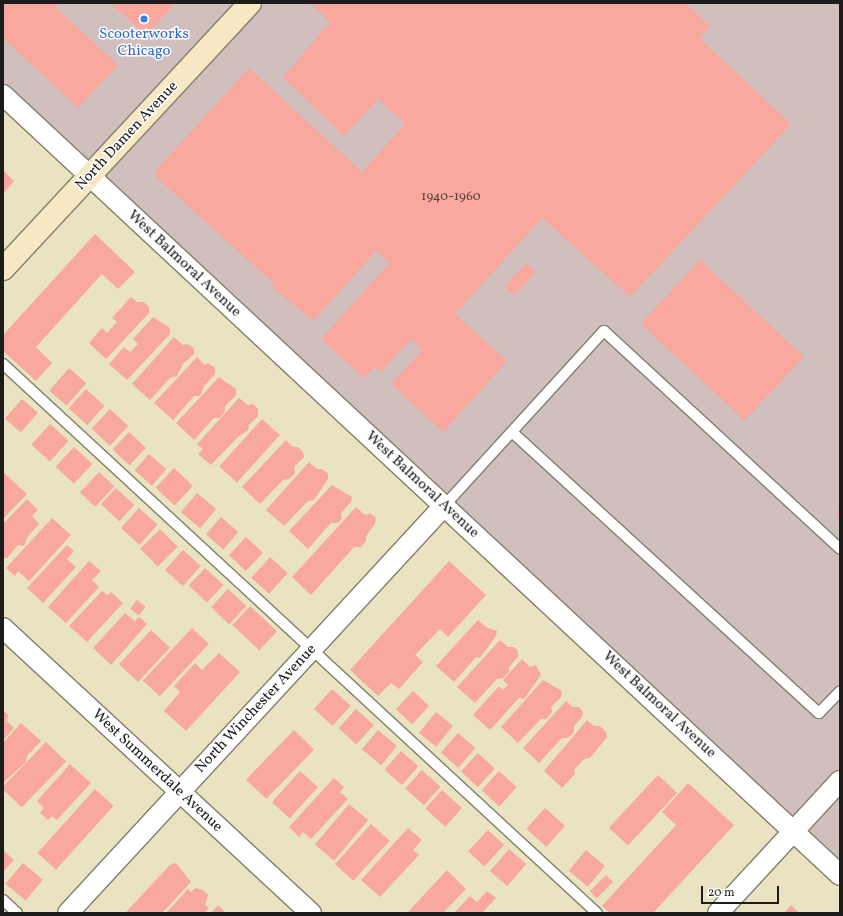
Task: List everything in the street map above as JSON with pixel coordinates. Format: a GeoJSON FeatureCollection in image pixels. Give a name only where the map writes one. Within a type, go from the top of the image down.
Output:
{"type":"FeatureCollection","features":[{"type":"Feature","properties":{"kind":"street","name":"North Damen Avenue"},"geometry":{"type":"LineString","coordinates":[[3,269],[250,3]]}},
{"type":"Feature","properties":{"kind":"street","name":"West Balmoral Avenue"},"geometry":{"type":"LineString","coordinates":[[3,95],[840,875]]}},
{"type":"Feature","properties":{"kind":"street","name":"North Winchester Avenue"},"geometry":{"type":"LineString","coordinates":[[68,913],[444,506]]}},
{"type":"Feature","properties":{"kind":"street","name":"West Summerdale Avenue"},"geometry":{"type":"LineString","coordinates":[[3,628],[311,913]]}},
{"type":"Feature","properties":{"kind":"street"},"geometry":{"type":"LineString","coordinates":[[718,913],[840,782]]}},
{"type":"Feature","properties":{"kind":"lane"},"geometry":{"type":"LineString","coordinates":[[444,506],[604,331],[840,549]]}},
{"type":"Feature","properties":{"kind":"lane"},"geometry":{"type":"LineString","coordinates":[[3,364],[310,650],[597,913]]}},
{"type":"Feature","properties":{"kind":"lane"},"geometry":{"type":"LineString","coordinates":[[512,432],[819,713],[840,691]]}},
{"type":"Feature","properties":{"kind":"lane"},"geometry":{"type":"LineString","coordinates":[[3,900],[17,913]]}},
{"type":"Feature","properties":{"kind":"shaded area"},"geometry":{"type":"Polygon","coordinates":[[[3,3],[840,3],[840,868],[3,93],[3,3]]]}},
{"type":"Feature","properties":{"kind":"building"},"geometry":{"type":"Polygon","coordinates":[[[3,3],[61,3],[56,8],[118,65],[78,108],[3,38],[3,3]]]}},
{"type":"Feature","properties":{"kind":"building","name":"Scooterworks Chicago"},"geometry":{"type":"Polygon","coordinates":[[[110,3],[175,3],[146,35],[110,3]]]}},
{"type":"Feature","properties":{"kind":"building"},"geometry":{"type":"Polygon","coordinates":[[[310,3],[685,3],[710,26],[699,38],[791,124],[630,297],[542,218],[455,314],[507,361],[443,432],[391,384],[422,350],[411,339],[381,372],[375,367],[364,378],[321,339],[390,263],[376,251],[313,321],[272,287],[274,284],[155,176],[156,170],[249,68],[362,172],[405,124],[378,99],[344,136],[283,77],[330,22],[310,3]]]}},
{"type":"Feature","properties":{"kind":"building"},"geometry":{"type":"Polygon","coordinates":[[[3,170],[14,181],[3,194],[3,170]]]}},
{"type":"Feature","properties":{"kind":"building"},"geometry":{"type":"Polygon","coordinates":[[[95,234],[135,272],[118,289],[102,274],[36,347],[52,363],[36,381],[3,351],[3,335],[95,234]]]}},
{"type":"Feature","properties":{"kind":"building"},"geometry":{"type":"Polygon","coordinates":[[[700,260],[804,357],[745,420],[641,324],[700,260]]]}},
{"type":"Feature","properties":{"kind":"building"},"geometry":{"type":"Polygon","coordinates":[[[526,263],[536,272],[514,295],[505,287],[526,263]]]}},
{"type":"Feature","properties":{"kind":"building"},"geometry":{"type":"Polygon","coordinates":[[[131,297],[137,302],[144,302],[149,307],[149,313],[106,359],[89,343],[102,328],[107,333],[117,322],[112,318],[131,297]]]}},
{"type":"Feature","properties":{"kind":"building"},"geometry":{"type":"Polygon","coordinates":[[[153,317],[170,328],[170,334],[127,380],[109,364],[124,347],[130,352],[138,344],[133,339],[153,317]]]}},
{"type":"Feature","properties":{"kind":"building"},"geometry":{"type":"Polygon","coordinates":[[[174,337],[183,345],[187,344],[194,348],[194,354],[183,364],[177,376],[170,378],[150,400],[132,384],[174,337]]]}},
{"type":"Feature","properties":{"kind":"building"},"geometry":{"type":"Polygon","coordinates":[[[197,357],[205,365],[208,363],[215,368],[215,374],[204,386],[200,396],[194,396],[173,420],[154,403],[197,357]]]}},
{"type":"Feature","properties":{"kind":"building"},"geometry":{"type":"Polygon","coordinates":[[[69,368],[86,383],[67,406],[49,391],[69,368]]]}},
{"type":"Feature","properties":{"kind":"building"},"geometry":{"type":"Polygon","coordinates":[[[219,377],[236,389],[236,395],[225,406],[225,411],[220,418],[214,418],[194,440],[176,423],[219,377]]]}},
{"type":"Feature","properties":{"kind":"building"},"geometry":{"type":"Polygon","coordinates":[[[86,389],[105,406],[87,425],[69,408],[86,389]]]}},
{"type":"Feature","properties":{"kind":"building"},"geometry":{"type":"Polygon","coordinates":[[[239,398],[248,405],[253,404],[258,409],[258,416],[249,425],[248,430],[238,437],[211,465],[198,454],[203,449],[197,444],[239,398]]]}},
{"type":"Feature","properties":{"kind":"building"},"geometry":{"type":"Polygon","coordinates":[[[22,399],[38,413],[21,432],[5,419],[22,399]]]}},
{"type":"Feature","properties":{"kind":"building"},"geometry":{"type":"Polygon","coordinates":[[[110,409],[128,426],[110,446],[92,429],[110,409]]]}},
{"type":"Feature","properties":{"kind":"building"},"geometry":{"type":"Polygon","coordinates":[[[262,419],[280,435],[237,483],[219,467],[262,419]]]}},
{"type":"Feature","properties":{"kind":"building"},"geometry":{"type":"Polygon","coordinates":[[[50,424],[69,441],[50,462],[31,445],[50,424]]]}},
{"type":"Feature","properties":{"kind":"building"},"geometry":{"type":"Polygon","coordinates":[[[129,432],[146,448],[129,465],[113,450],[129,432]]]}},
{"type":"Feature","properties":{"kind":"building"},"geometry":{"type":"Polygon","coordinates":[[[286,440],[293,447],[298,447],[303,452],[304,457],[294,467],[295,473],[289,479],[283,480],[260,504],[242,487],[286,440]]]}},
{"type":"Feature","properties":{"kind":"building"},"geometry":{"type":"Polygon","coordinates":[[[74,447],[92,464],[74,484],[56,467],[74,447]]]}},
{"type":"Feature","properties":{"kind":"building"},"geometry":{"type":"Polygon","coordinates":[[[149,454],[166,469],[152,486],[135,471],[149,454]]]}},
{"type":"Feature","properties":{"kind":"building"},"geometry":{"type":"Polygon","coordinates":[[[309,462],[317,469],[322,469],[328,474],[328,479],[314,500],[308,501],[284,526],[266,510],[309,462]]]}},
{"type":"Feature","properties":{"kind":"building"},"geometry":{"type":"Polygon","coordinates":[[[174,468],[193,486],[175,505],[156,488],[174,468]]]}},
{"type":"Feature","properties":{"kind":"building"},"geometry":{"type":"Polygon","coordinates":[[[3,472],[27,494],[3,519],[3,472]]]}},
{"type":"Feature","properties":{"kind":"building"},"geometry":{"type":"Polygon","coordinates":[[[99,472],[114,486],[95,507],[80,492],[99,472]]]}},
{"type":"Feature","properties":{"kind":"building"},"geometry":{"type":"Polygon","coordinates":[[[332,485],[352,497],[351,502],[341,513],[342,518],[338,523],[331,523],[308,549],[289,531],[332,485]]]}},
{"type":"Feature","properties":{"kind":"building"},"geometry":{"type":"Polygon","coordinates":[[[116,488],[134,505],[119,521],[101,504],[116,488]]]}},
{"type":"Feature","properties":{"kind":"building"},"geometry":{"type":"Polygon","coordinates":[[[197,493],[216,509],[200,528],[181,512],[197,493]]]}},
{"type":"Feature","properties":{"kind":"building"},"geometry":{"type":"Polygon","coordinates":[[[27,499],[38,510],[32,516],[39,524],[28,536],[24,546],[18,545],[7,558],[3,558],[3,524],[27,499]]]}},
{"type":"Feature","properties":{"kind":"building"},"geometry":{"type":"Polygon","coordinates":[[[356,507],[365,515],[370,513],[376,518],[375,524],[366,536],[366,541],[361,547],[354,547],[311,595],[292,577],[356,507]]]}},
{"type":"Feature","properties":{"kind":"building"},"geometry":{"type":"Polygon","coordinates":[[[139,508],[158,525],[140,545],[121,528],[139,508]]]}},
{"type":"Feature","properties":{"kind":"building"},"geometry":{"type":"Polygon","coordinates":[[[840,509],[840,518],[836,513],[840,509]]]}},
{"type":"Feature","properties":{"kind":"building"},"geometry":{"type":"Polygon","coordinates":[[[221,517],[238,532],[223,549],[206,534],[221,517]]]}},
{"type":"Feature","properties":{"kind":"building"},"geometry":{"type":"Polygon","coordinates":[[[52,518],[71,535],[29,581],[18,571],[15,576],[6,568],[52,518]]]}},
{"type":"Feature","properties":{"kind":"building"},"geometry":{"type":"Polygon","coordinates":[[[160,529],[178,547],[158,566],[140,549],[160,529]]]}},
{"type":"Feature","properties":{"kind":"building"},"geometry":{"type":"Polygon","coordinates":[[[246,537],[263,553],[246,571],[229,555],[246,537]]]}},
{"type":"Feature","properties":{"kind":"building"},"geometry":{"type":"Polygon","coordinates":[[[67,545],[74,551],[67,559],[76,567],[43,603],[27,588],[67,545]]]}},
{"type":"Feature","properties":{"kind":"building"},"geometry":{"type":"Polygon","coordinates":[[[183,550],[201,566],[183,586],[165,570],[183,550]]]}},
{"type":"Feature","properties":{"kind":"building"},"geometry":{"type":"Polygon","coordinates":[[[270,557],[288,573],[269,594],[251,578],[270,557]]]}},
{"type":"Feature","properties":{"kind":"building"},"geometry":{"type":"Polygon","coordinates":[[[89,561],[101,571],[92,580],[99,587],[66,623],[48,607],[89,561]]]}},
{"type":"Feature","properties":{"kind":"building"},"geometry":{"type":"Polygon","coordinates":[[[449,561],[486,595],[448,637],[440,629],[415,655],[423,662],[399,689],[391,683],[378,696],[350,670],[449,561]]]}},
{"type":"Feature","properties":{"kind":"building"},"geometry":{"type":"Polygon","coordinates":[[[205,568],[223,585],[207,603],[189,586],[205,568]]]}},
{"type":"Feature","properties":{"kind":"building"},"geometry":{"type":"Polygon","coordinates":[[[228,589],[246,606],[229,624],[211,607],[228,589]]]}},
{"type":"Feature","properties":{"kind":"building"},"geometry":{"type":"Polygon","coordinates":[[[102,591],[107,595],[111,592],[123,603],[87,642],[69,626],[102,591]]]}},
{"type":"Feature","properties":{"kind":"building"},"geometry":{"type":"Polygon","coordinates":[[[137,600],[146,607],[139,615],[130,609],[137,600]]]}},
{"type":"Feature","properties":{"kind":"building"},"geometry":{"type":"Polygon","coordinates":[[[250,606],[277,631],[259,650],[232,625],[250,606]]]}},
{"type":"Feature","properties":{"kind":"building"},"geometry":{"type":"Polygon","coordinates":[[[125,613],[135,621],[139,617],[147,624],[111,665],[93,648],[125,613]]]}},
{"type":"Feature","properties":{"kind":"building"},"geometry":{"type":"Polygon","coordinates":[[[478,620],[486,627],[497,631],[496,636],[480,658],[476,657],[454,682],[436,666],[478,620]]]}},
{"type":"Feature","properties":{"kind":"building"},"geometry":{"type":"Polygon","coordinates":[[[192,628],[209,644],[160,696],[143,681],[192,628]]]}},
{"type":"Feature","properties":{"kind":"building"},"geometry":{"type":"Polygon","coordinates":[[[151,630],[170,648],[138,682],[119,664],[151,630]]]}},
{"type":"Feature","properties":{"kind":"building"},"geometry":{"type":"Polygon","coordinates":[[[500,640],[508,647],[514,647],[518,651],[518,657],[509,667],[509,672],[503,678],[497,679],[475,703],[457,687],[500,640]]]}},
{"type":"Feature","properties":{"kind":"building"},"geometry":{"type":"Polygon","coordinates":[[[219,653],[240,672],[186,731],[164,711],[180,692],[174,686],[195,663],[202,670],[219,653]]]}},
{"type":"Feature","properties":{"kind":"building"},"geometry":{"type":"Polygon","coordinates":[[[522,659],[530,667],[536,665],[541,675],[524,699],[519,698],[490,730],[473,715],[499,686],[503,690],[508,685],[503,680],[522,659]]]}},
{"type":"Feature","properties":{"kind":"building"},"geometry":{"type":"Polygon","coordinates":[[[543,680],[562,691],[561,697],[551,707],[552,712],[546,719],[541,719],[518,743],[501,727],[543,680]]]}},
{"type":"Feature","properties":{"kind":"building"},"geometry":{"type":"Polygon","coordinates":[[[332,689],[351,706],[333,726],[314,709],[332,689]]]}},
{"type":"Feature","properties":{"kind":"building"},"geometry":{"type":"Polygon","coordinates":[[[413,691],[429,706],[412,724],[396,709],[413,691]]]}},
{"type":"Feature","properties":{"kind":"building"},"geometry":{"type":"Polygon","coordinates":[[[566,701],[573,707],[579,707],[583,712],[582,717],[574,726],[574,732],[568,738],[562,738],[539,763],[523,748],[566,701]]]}},
{"type":"Feature","properties":{"kind":"building"},"geometry":{"type":"Polygon","coordinates":[[[356,709],[374,725],[356,744],[339,728],[356,709]]]}},
{"type":"Feature","properties":{"kind":"building"},"geometry":{"type":"Polygon","coordinates":[[[3,710],[8,715],[7,721],[14,728],[3,740],[3,710]]]}},
{"type":"Feature","properties":{"kind":"building"},"geometry":{"type":"Polygon","coordinates":[[[436,712],[453,726],[436,747],[419,733],[436,712]]]}},
{"type":"Feature","properties":{"kind":"building"},"geometry":{"type":"Polygon","coordinates":[[[587,720],[594,726],[600,726],[606,732],[607,737],[590,758],[584,759],[574,770],[575,774],[562,788],[544,771],[587,720]]]}},
{"type":"Feature","properties":{"kind":"building"},"geometry":{"type":"Polygon","coordinates":[[[21,723],[41,741],[27,756],[26,762],[3,783],[3,743],[21,723]]]}},
{"type":"Feature","properties":{"kind":"building"},"geometry":{"type":"Polygon","coordinates":[[[294,730],[314,749],[266,799],[246,780],[294,730]]]}},
{"type":"Feature","properties":{"kind":"building"},"geometry":{"type":"Polygon","coordinates":[[[378,730],[397,746],[381,765],[362,749],[378,730]]]}},
{"type":"Feature","properties":{"kind":"building"},"geometry":{"type":"Polygon","coordinates":[[[458,733],[475,748],[458,768],[441,753],[458,733]]]}},
{"type":"Feature","properties":{"kind":"building"},"geometry":{"type":"Polygon","coordinates":[[[46,742],[66,761],[22,807],[3,789],[3,787],[46,742]]]}},
{"type":"Feature","properties":{"kind":"building"},"geometry":{"type":"Polygon","coordinates":[[[401,751],[418,766],[402,785],[385,770],[401,751]]]}},
{"type":"Feature","properties":{"kind":"building"},"geometry":{"type":"Polygon","coordinates":[[[478,753],[495,769],[478,787],[461,771],[478,753]]]}},
{"type":"Feature","properties":{"kind":"building"},"geometry":{"type":"Polygon","coordinates":[[[70,764],[91,783],[57,820],[52,816],[48,820],[40,813],[44,808],[37,801],[70,764]]]}},
{"type":"Feature","properties":{"kind":"building"},"geometry":{"type":"Polygon","coordinates":[[[422,770],[441,787],[424,805],[405,789],[422,770]]]}},
{"type":"Feature","properties":{"kind":"building"},"geometry":{"type":"Polygon","coordinates":[[[300,771],[318,787],[290,818],[272,802],[300,771]]]}},
{"type":"Feature","properties":{"kind":"building"},"geometry":{"type":"Polygon","coordinates":[[[499,771],[517,787],[499,806],[482,790],[499,771]]]}},
{"type":"Feature","properties":{"kind":"building"},"geometry":{"type":"Polygon","coordinates":[[[658,775],[677,793],[628,845],[609,828],[658,775]]]}},
{"type":"Feature","properties":{"kind":"building"},"geometry":{"type":"Polygon","coordinates":[[[334,778],[344,787],[340,792],[348,799],[311,839],[303,832],[299,837],[289,827],[334,778]]]}},
{"type":"Feature","properties":{"kind":"building"},"geometry":{"type":"Polygon","coordinates":[[[688,783],[734,825],[653,913],[610,913],[602,906],[676,825],[662,812],[688,783]]]}},
{"type":"Feature","properties":{"kind":"building"},"geometry":{"type":"Polygon","coordinates":[[[95,789],[114,806],[56,870],[37,853],[95,789]]]}},
{"type":"Feature","properties":{"kind":"building"},"geometry":{"type":"Polygon","coordinates":[[[442,790],[462,808],[445,827],[425,809],[442,790]]]}},
{"type":"Feature","properties":{"kind":"building"},"geometry":{"type":"Polygon","coordinates":[[[349,804],[368,820],[334,861],[315,845],[349,804]]]}},
{"type":"Feature","properties":{"kind":"building"},"geometry":{"type":"Polygon","coordinates":[[[545,808],[565,826],[546,847],[526,829],[545,808]]]}},
{"type":"Feature","properties":{"kind":"building"},"geometry":{"type":"Polygon","coordinates":[[[371,824],[390,841],[353,881],[335,864],[371,824]]]}},
{"type":"Feature","properties":{"kind":"building"},"geometry":{"type":"Polygon","coordinates":[[[408,828],[422,840],[413,850],[419,855],[380,897],[361,880],[408,828]]]}},
{"type":"Feature","properties":{"kind":"building"},"geometry":{"type":"Polygon","coordinates":[[[488,830],[504,845],[484,866],[468,851],[488,830]]]}},
{"type":"Feature","properties":{"kind":"building"},"geometry":{"type":"Polygon","coordinates":[[[509,849],[526,864],[507,886],[490,871],[509,849]]]}},
{"type":"Feature","properties":{"kind":"building"},"geometry":{"type":"Polygon","coordinates":[[[3,850],[14,860],[3,872],[3,850]]]}},
{"type":"Feature","properties":{"kind":"building"},"geometry":{"type":"Polygon","coordinates":[[[586,850],[605,866],[588,887],[569,871],[586,850]]]}},
{"type":"Feature","properties":{"kind":"building"},"geometry":{"type":"Polygon","coordinates":[[[23,863],[43,880],[26,900],[6,884],[23,863]]]}},
{"type":"Feature","properties":{"kind":"building"},"geometry":{"type":"Polygon","coordinates":[[[176,863],[191,882],[162,913],[125,913],[170,865],[176,863]]]}},
{"type":"Feature","properties":{"kind":"building"},"geometry":{"type":"Polygon","coordinates":[[[447,870],[466,889],[443,913],[407,913],[447,870]]]}},
{"type":"Feature","properties":{"kind":"building"},"geometry":{"type":"Polygon","coordinates":[[[606,875],[613,882],[597,898],[590,891],[606,875]]]}},
{"type":"Feature","properties":{"kind":"building"},"geometry":{"type":"Polygon","coordinates":[[[195,888],[203,890],[208,895],[205,905],[209,908],[204,913],[166,913],[188,889],[191,892],[195,888]]]}},
{"type":"Feature","properties":{"kind":"building"},"geometry":{"type":"Polygon","coordinates":[[[487,891],[496,898],[482,913],[454,913],[470,896],[477,902],[487,891]]]}},
{"type":"Feature","properties":{"kind":"building"},"geometry":{"type":"Polygon","coordinates":[[[218,905],[226,913],[211,913],[218,905]]]}},
{"type":"Feature","properties":{"kind":"building"},"geometry":{"type":"Polygon","coordinates":[[[791,905],[799,913],[784,913],[791,905]]]}},
{"type":"Feature","properties":{"kind":"place","name":"Scooterworks Chicago"},"geometry":{"type":"Point","coordinates":[144,19]}}]}
